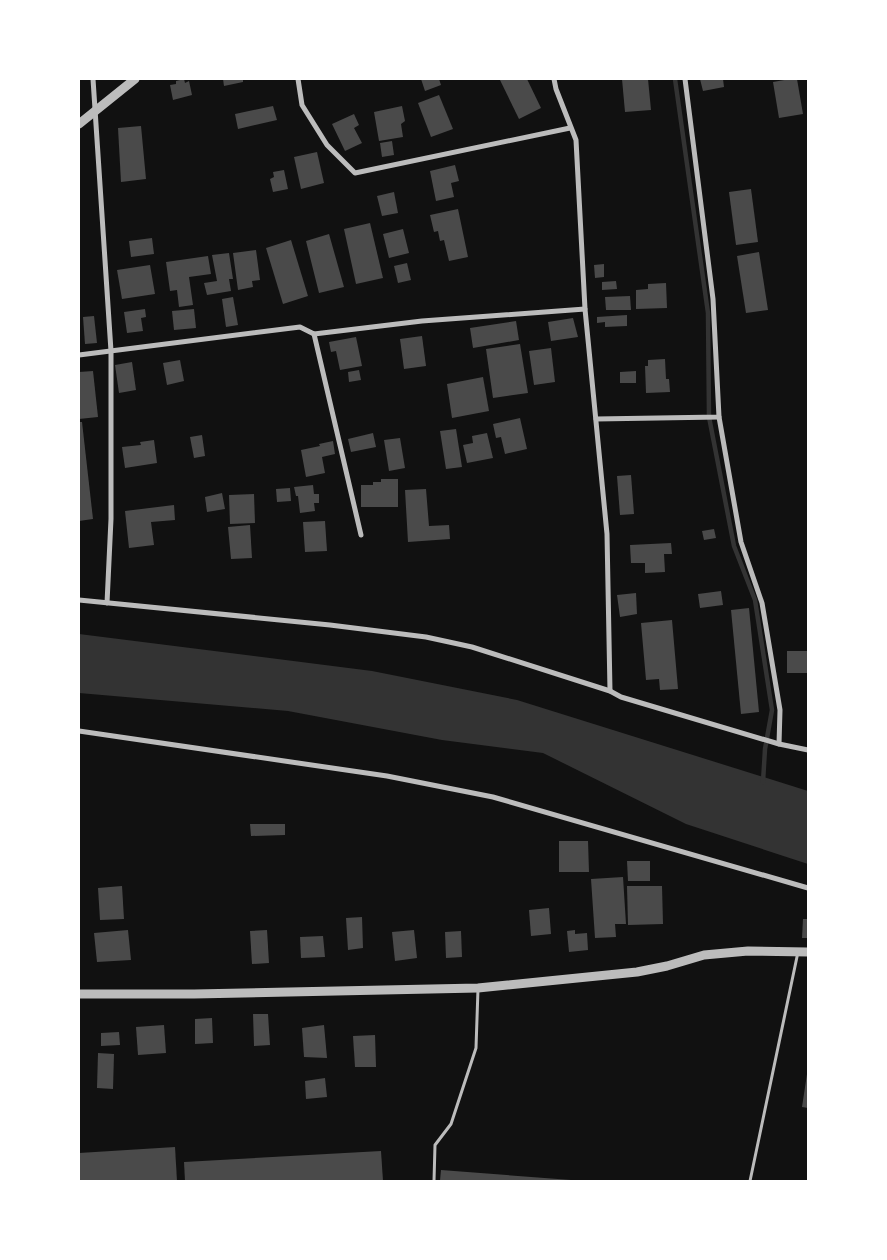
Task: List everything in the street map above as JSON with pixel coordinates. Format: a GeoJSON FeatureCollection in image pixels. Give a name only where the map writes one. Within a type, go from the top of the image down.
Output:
{"type":"FeatureCollection","features":[{"type":"Feature","properties":{"kind":"street"},"geometry":{"type":"LineString","coordinates":[[93,79],[111,351],[111,519],[107,602]]}},
{"type":"Feature","properties":{"kind":"street"},"geometry":{"type":"LineString","coordinates":[[79,124],[135,79]]}},
{"type":"Feature","properties":{"kind":"street"},"geometry":{"type":"LineString","coordinates":[[298,79],[302,105],[327,145],[355,173],[570,128]]}},
{"type":"Feature","properties":{"kind":"street"},"geometry":{"type":"LineString","coordinates":[[554,79],[570,128],[576,140],[585,309],[607,534],[610,691]]}},
{"type":"Feature","properties":{"kind":"street"},"geometry":{"type":"LineString","coordinates":[[685,79],[712,299],[719,416],[741,542],[762,603],[780,710],[779,744]]}},
{"type":"Feature","properties":{"kind":"street"},"geometry":{"type":"LineString","coordinates":[[79,355],[300,327],[314,334],[422,320],[585,309]]}},
{"type":"Feature","properties":{"kind":"street"},"geometry":{"type":"LineString","coordinates":[[314,334],[361,535]]}},
{"type":"Feature","properties":{"kind":"street"},"geometry":{"type":"LineString","coordinates":[[596,419],[719,416]]}},
{"type":"Feature","properties":{"kind":"street"},"geometry":{"type":"LineString","coordinates":[[79,600],[330,625],[426,637],[472,647],[610,691],[621,697],[779,744],[808,750]]}},
{"type":"Feature","properties":{"kind":"street"},"geometry":{"type":"LineString","coordinates":[[79,731],[387,776],[493,797],[808,888]]}},
{"type":"Feature","properties":{"kind":"street"},"geometry":{"type":"LineString","coordinates":[[79,994],[194,994],[478,988],[637,972],[667,966],[704,955],[748,950],[803,952]]}},
{"type":"Feature","properties":{"kind":"lane"},"geometry":{"type":"LineString","coordinates":[[750,1181],[803,952]]}},
{"type":"Feature","properties":{"kind":"lane"},"geometry":{"type":"LineString","coordinates":[[434,1181],[435,1145],[451,1124],[476,1048],[478,988]]}},
{"type":"Feature","properties":{"kind":"shaded area"},"geometry":{"type":"Polygon","coordinates":[[[79,634],[372,671],[517,700],[808,791],[808,864],[686,824],[543,753],[442,740],[288,711],[79,693],[79,634]]]}},
{"type":"Feature","properties":{"kind":"building"},"geometry":{"type":"Polygon","coordinates":[[[184,79],[185,83],[189,81],[192,95],[173,100],[170,85],[184,79]]]}},
{"type":"Feature","properties":{"kind":"building"},"geometry":{"type":"Polygon","coordinates":[[[223,79],[243,79],[243,82],[224,86],[223,79]]]}},
{"type":"Feature","properties":{"kind":"building"},"geometry":{"type":"Polygon","coordinates":[[[421,79],[439,79],[441,85],[425,91],[421,79]]]}},
{"type":"Feature","properties":{"kind":"building"},"geometry":{"type":"Polygon","coordinates":[[[527,79],[541,108],[519,119],[500,80],[527,79]]]}},
{"type":"Feature","properties":{"kind":"building"},"geometry":{"type":"Polygon","coordinates":[[[622,79],[648,79],[651,110],[625,112],[622,79]]]}},
{"type":"Feature","properties":{"kind":"building"},"geometry":{"type":"Polygon","coordinates":[[[700,79],[723,79],[724,87],[703,91],[700,79]]]}},
{"type":"Feature","properties":{"kind":"building"},"geometry":{"type":"Polygon","coordinates":[[[797,79],[803,114],[779,118],[773,82],[797,79]]]}},
{"type":"Feature","properties":{"kind":"building"},"geometry":{"type":"Polygon","coordinates":[[[439,95],[453,129],[431,137],[418,103],[439,95]]]}},
{"type":"Feature","properties":{"kind":"building"},"geometry":{"type":"Polygon","coordinates":[[[273,106],[277,120],[238,129],[235,114],[273,106]]]}},
{"type":"Feature","properties":{"kind":"building"},"geometry":{"type":"Polygon","coordinates":[[[402,106],[405,121],[401,124],[403,137],[379,141],[374,112],[402,106]]]}},
{"type":"Feature","properties":{"kind":"building"},"geometry":{"type":"Polygon","coordinates":[[[354,114],[359,125],[354,128],[362,143],[345,151],[332,124],[354,114]]]}},
{"type":"Feature","properties":{"kind":"building"},"geometry":{"type":"Polygon","coordinates":[[[141,126],[146,179],[121,182],[118,128],[141,126]]]}},
{"type":"Feature","properties":{"kind":"building"},"geometry":{"type":"Polygon","coordinates":[[[392,141],[394,155],[382,157],[380,143],[392,141]]]}},
{"type":"Feature","properties":{"kind":"building"},"geometry":{"type":"Polygon","coordinates":[[[317,152],[324,183],[301,189],[294,157],[317,152]]]}},
{"type":"Feature","properties":{"kind":"building"},"geometry":{"type":"Polygon","coordinates":[[[455,165],[459,181],[451,183],[454,197],[436,201],[430,171],[455,165]]]}},
{"type":"Feature","properties":{"kind":"building"},"geometry":{"type":"Polygon","coordinates":[[[284,170],[288,189],[273,192],[270,179],[274,177],[273,172],[284,170]]]}},
{"type":"Feature","properties":{"kind":"building"},"geometry":{"type":"Polygon","coordinates":[[[751,189],[758,242],[736,245],[729,192],[751,189]]]}},
{"type":"Feature","properties":{"kind":"building"},"geometry":{"type":"Polygon","coordinates":[[[394,192],[398,213],[382,216],[377,196],[394,192]]]}},
{"type":"Feature","properties":{"kind":"building"},"geometry":{"type":"Polygon","coordinates":[[[458,209],[468,257],[449,261],[444,240],[440,241],[438,231],[434,232],[430,215],[458,209]]]}},
{"type":"Feature","properties":{"kind":"building"},"geometry":{"type":"Polygon","coordinates":[[[370,223],[383,278],[356,284],[344,229],[370,223]]]}},
{"type":"Feature","properties":{"kind":"building"},"geometry":{"type":"Polygon","coordinates":[[[403,229],[409,253],[389,258],[383,234],[403,229]]]}},
{"type":"Feature","properties":{"kind":"building"},"geometry":{"type":"Polygon","coordinates":[[[329,234],[344,287],[319,293],[306,241],[329,234]]]}},
{"type":"Feature","properties":{"kind":"building"},"geometry":{"type":"Polygon","coordinates":[[[152,238],[154,254],[131,257],[129,241],[152,238]]]}},
{"type":"Feature","properties":{"kind":"building"},"geometry":{"type":"Polygon","coordinates":[[[291,240],[308,296],[283,304],[266,248],[291,240]]]}},
{"type":"Feature","properties":{"kind":"building"},"geometry":{"type":"Polygon","coordinates":[[[256,250],[260,280],[252,281],[253,287],[238,290],[233,253],[256,250]]]}},
{"type":"Feature","properties":{"kind":"building"},"geometry":{"type":"Polygon","coordinates":[[[759,252],[768,310],[746,313],[737,256],[759,252]]]}},
{"type":"Feature","properties":{"kind":"building"},"geometry":{"type":"Polygon","coordinates":[[[229,253],[233,279],[229,279],[231,291],[207,295],[204,283],[217,281],[212,255],[229,253]]]}},
{"type":"Feature","properties":{"kind":"building"},"geometry":{"type":"Polygon","coordinates":[[[208,256],[211,274],[189,277],[193,305],[179,307],[177,290],[170,291],[166,262],[208,256]]]}},
{"type":"Feature","properties":{"kind":"building"},"geometry":{"type":"Polygon","coordinates":[[[407,263],[411,280],[398,283],[394,266],[407,263]]]}},
{"type":"Feature","properties":{"kind":"building"},"geometry":{"type":"Polygon","coordinates":[[[604,264],[604,277],[595,278],[594,265],[604,264]]]}},
{"type":"Feature","properties":{"kind":"building"},"geometry":{"type":"Polygon","coordinates":[[[150,265],[155,294],[122,299],[117,270],[150,265]]]}},
{"type":"Feature","properties":{"kind":"building"},"geometry":{"type":"Polygon","coordinates":[[[616,281],[617,289],[602,290],[602,282],[616,281]]]}},
{"type":"Feature","properties":{"kind":"building"},"geometry":{"type":"Polygon","coordinates":[[[666,283],[667,308],[636,309],[636,290],[648,289],[648,284],[666,283]]]}},
{"type":"Feature","properties":{"kind":"building"},"geometry":{"type":"Polygon","coordinates":[[[630,296],[631,310],[606,310],[605,297],[630,296]]]}},
{"type":"Feature","properties":{"kind":"building"},"geometry":{"type":"Polygon","coordinates":[[[233,297],[238,325],[226,327],[222,299],[233,297]]]}},
{"type":"Feature","properties":{"kind":"building"},"geometry":{"type":"Polygon","coordinates":[[[145,309],[146,317],[141,318],[143,331],[127,333],[124,312],[145,309]]]}},
{"type":"Feature","properties":{"kind":"building"},"geometry":{"type":"Polygon","coordinates":[[[194,309],[196,328],[174,330],[172,311],[194,309]]]}},
{"type":"Feature","properties":{"kind":"building"},"geometry":{"type":"Polygon","coordinates":[[[627,315],[627,326],[605,327],[605,322],[597,323],[597,317],[627,315]]]}},
{"type":"Feature","properties":{"kind":"building"},"geometry":{"type":"Polygon","coordinates":[[[94,316],[97,343],[85,344],[83,317],[94,316]]]}},
{"type":"Feature","properties":{"kind":"building"},"geometry":{"type":"Polygon","coordinates":[[[573,318],[578,337],[551,341],[548,322],[573,318]]]}},
{"type":"Feature","properties":{"kind":"building"},"geometry":{"type":"Polygon","coordinates":[[[516,321],[519,340],[473,348],[470,328],[516,321]]]}},
{"type":"Feature","properties":{"kind":"building"},"geometry":{"type":"Polygon","coordinates":[[[422,336],[426,366],[404,369],[400,339],[422,336]]]}},
{"type":"Feature","properties":{"kind":"building"},"geometry":{"type":"Polygon","coordinates":[[[356,337],[362,366],[340,370],[336,351],[331,352],[329,342],[356,337]]]}},
{"type":"Feature","properties":{"kind":"building"},"geometry":{"type":"Polygon","coordinates":[[[520,344],[528,393],[493,398],[486,349],[520,344]]]}},
{"type":"Feature","properties":{"kind":"building"},"geometry":{"type":"Polygon","coordinates":[[[551,348],[555,382],[534,385],[529,351],[551,348]]]}},
{"type":"Feature","properties":{"kind":"building"},"geometry":{"type":"Polygon","coordinates":[[[665,359],[666,379],[669,379],[670,392],[646,393],[645,366],[648,366],[648,360],[665,359]]]}},
{"type":"Feature","properties":{"kind":"building"},"geometry":{"type":"Polygon","coordinates":[[[180,360],[184,381],[167,385],[163,363],[180,360]]]}},
{"type":"Feature","properties":{"kind":"building"},"geometry":{"type":"Polygon","coordinates":[[[132,362],[136,390],[119,393],[115,365],[132,362]]]}},
{"type":"Feature","properties":{"kind":"building"},"geometry":{"type":"Polygon","coordinates":[[[359,370],[361,380],[349,382],[348,372],[359,370]]]}},
{"type":"Feature","properties":{"kind":"building"},"geometry":{"type":"Polygon","coordinates":[[[93,371],[98,417],[79,419],[79,372],[93,371]]]}},
{"type":"Feature","properties":{"kind":"building"},"geometry":{"type":"Polygon","coordinates":[[[636,371],[636,383],[620,383],[620,372],[636,371]]]}},
{"type":"Feature","properties":{"kind":"building"},"geometry":{"type":"Polygon","coordinates":[[[483,377],[489,411],[452,418],[447,384],[483,377]]]}},
{"type":"Feature","properties":{"kind":"building"},"geometry":{"type":"Polygon","coordinates":[[[520,418],[527,449],[505,454],[501,437],[496,438],[493,424],[520,418]]]}},
{"type":"Feature","properties":{"kind":"building"},"geometry":{"type":"Polygon","coordinates":[[[79,422],[82,422],[93,519],[79,521],[79,422]]]}},
{"type":"Feature","properties":{"kind":"building"},"geometry":{"type":"Polygon","coordinates":[[[456,429],[462,467],[446,469],[440,431],[456,429]]]}},
{"type":"Feature","properties":{"kind":"building"},"geometry":{"type":"Polygon","coordinates":[[[373,433],[376,447],[351,452],[348,439],[373,433]]]}},
{"type":"Feature","properties":{"kind":"building"},"geometry":{"type":"Polygon","coordinates":[[[487,433],[493,458],[467,463],[463,445],[473,443],[472,436],[487,433]]]}},
{"type":"Feature","properties":{"kind":"building"},"geometry":{"type":"Polygon","coordinates":[[[202,435],[205,456],[194,458],[190,437],[202,435]]]}},
{"type":"Feature","properties":{"kind":"building"},"geometry":{"type":"Polygon","coordinates":[[[400,438],[405,468],[389,471],[384,440],[400,438]]]}},
{"type":"Feature","properties":{"kind":"building"},"geometry":{"type":"Polygon","coordinates":[[[154,440],[157,463],[125,468],[122,447],[141,445],[140,442],[154,440]]]}},
{"type":"Feature","properties":{"kind":"building"},"geometry":{"type":"Polygon","coordinates":[[[333,441],[335,454],[322,457],[325,473],[306,477],[301,450],[333,441]]]}},
{"type":"Feature","properties":{"kind":"building"},"geometry":{"type":"Polygon","coordinates":[[[631,475],[634,514],[620,515],[617,476],[631,475]]]}},
{"type":"Feature","properties":{"kind":"building"},"geometry":{"type":"Polygon","coordinates":[[[381,479],[398,479],[398,507],[361,507],[361,485],[373,485],[373,482],[381,482],[381,479]]]}},
{"type":"Feature","properties":{"kind":"building"},"geometry":{"type":"Polygon","coordinates":[[[313,485],[314,494],[319,494],[319,503],[314,503],[315,511],[300,513],[298,496],[296,496],[294,487],[313,485]]]}},
{"type":"Feature","properties":{"kind":"building"},"geometry":{"type":"Polygon","coordinates":[[[290,488],[291,501],[277,502],[276,489],[290,488]]]}},
{"type":"Feature","properties":{"kind":"building"},"geometry":{"type":"Polygon","coordinates":[[[426,489],[429,526],[449,525],[450,539],[408,542],[405,490],[426,489]]]}},
{"type":"Feature","properties":{"kind":"building"},"geometry":{"type":"Polygon","coordinates":[[[222,493],[225,509],[207,512],[205,497],[222,493]]]}},
{"type":"Feature","properties":{"kind":"building"},"geometry":{"type":"Polygon","coordinates":[[[254,494],[255,523],[230,524],[229,495],[254,494]]]}},
{"type":"Feature","properties":{"kind":"building"},"geometry":{"type":"Polygon","coordinates":[[[174,505],[175,520],[151,522],[154,545],[129,548],[125,511],[174,505]]]}},
{"type":"Feature","properties":{"kind":"building"},"geometry":{"type":"Polygon","coordinates":[[[325,521],[327,551],[305,552],[303,522],[325,521]]]}},
{"type":"Feature","properties":{"kind":"building"},"geometry":{"type":"Polygon","coordinates":[[[250,525],[252,558],[231,559],[228,527],[250,525]]]}},
{"type":"Feature","properties":{"kind":"building"},"geometry":{"type":"Polygon","coordinates":[[[714,529],[716,538],[704,540],[702,531],[714,529]]]}},
{"type":"Feature","properties":{"kind":"building"},"geometry":{"type":"Polygon","coordinates":[[[671,543],[672,554],[664,554],[665,572],[645,573],[645,563],[631,563],[630,545],[671,543]]]}},
{"type":"Feature","properties":{"kind":"building"},"geometry":{"type":"Polygon","coordinates":[[[721,591],[723,605],[700,608],[698,594],[721,591]]]}},
{"type":"Feature","properties":{"kind":"building"},"geometry":{"type":"Polygon","coordinates":[[[636,593],[637,614],[620,617],[617,595],[636,593]]]}},
{"type":"Feature","properties":{"kind":"building"},"geometry":{"type":"Polygon","coordinates":[[[749,608],[759,712],[741,714],[731,610],[749,608]]]}},
{"type":"Feature","properties":{"kind":"building"},"geometry":{"type":"Polygon","coordinates":[[[672,620],[678,689],[660,690],[659,679],[646,680],[641,623],[672,620]]]}},
{"type":"Feature","properties":{"kind":"building"},"geometry":{"type":"Polygon","coordinates":[[[787,651],[808,651],[808,673],[787,673],[787,651]]]}},
{"type":"Feature","properties":{"kind":"building"},"geometry":{"type":"Polygon","coordinates":[[[250,824],[285,824],[285,835],[251,836],[250,824]]]}},
{"type":"Feature","properties":{"kind":"building"},"geometry":{"type":"Polygon","coordinates":[[[559,841],[588,841],[589,872],[559,872],[559,841]]]}},
{"type":"Feature","properties":{"kind":"building"},"geometry":{"type":"Polygon","coordinates":[[[627,861],[650,861],[650,881],[628,881],[627,861]]]}},
{"type":"Feature","properties":{"kind":"building"},"geometry":{"type":"Polygon","coordinates":[[[623,877],[626,924],[615,924],[616,937],[595,938],[591,879],[623,877]]]}},
{"type":"Feature","properties":{"kind":"building"},"geometry":{"type":"Polygon","coordinates":[[[122,886],[124,919],[100,920],[98,888],[122,886]]]}},
{"type":"Feature","properties":{"kind":"building"},"geometry":{"type":"Polygon","coordinates":[[[627,886],[662,886],[663,924],[628,925],[627,886]]]}},
{"type":"Feature","properties":{"kind":"building"},"geometry":{"type":"Polygon","coordinates":[[[549,908],[551,934],[531,936],[529,910],[549,908]]]}},
{"type":"Feature","properties":{"kind":"building"},"geometry":{"type":"Polygon","coordinates":[[[362,917],[363,948],[348,950],[346,918],[362,917]]]}},
{"type":"Feature","properties":{"kind":"building"},"geometry":{"type":"Polygon","coordinates":[[[803,919],[808,919],[808,938],[802,938],[803,919]]]}},
{"type":"Feature","properties":{"kind":"building"},"geometry":{"type":"Polygon","coordinates":[[[128,930],[131,960],[97,962],[94,933],[128,930]]]}},
{"type":"Feature","properties":{"kind":"building"},"geometry":{"type":"Polygon","coordinates":[[[267,930],[269,963],[252,964],[250,931],[267,930]]]}},
{"type":"Feature","properties":{"kind":"building"},"geometry":{"type":"Polygon","coordinates":[[[414,930],[417,958],[395,961],[392,932],[414,930]]]}},
{"type":"Feature","properties":{"kind":"building"},"geometry":{"type":"Polygon","coordinates":[[[575,930],[575,934],[587,933],[588,950],[569,952],[567,931],[575,930]]]}},
{"type":"Feature","properties":{"kind":"building"},"geometry":{"type":"Polygon","coordinates":[[[461,931],[462,957],[446,958],[445,932],[461,931]]]}},
{"type":"Feature","properties":{"kind":"building"},"geometry":{"type":"Polygon","coordinates":[[[323,936],[325,957],[301,958],[300,937],[323,936]]]}},
{"type":"Feature","properties":{"kind":"building"},"geometry":{"type":"Polygon","coordinates":[[[253,1014],[268,1014],[270,1045],[254,1046],[253,1014]]]}},
{"type":"Feature","properties":{"kind":"building"},"geometry":{"type":"Polygon","coordinates":[[[212,1018],[213,1043],[195,1044],[195,1019],[212,1018]]]}},
{"type":"Feature","properties":{"kind":"building"},"geometry":{"type":"Polygon","coordinates":[[[164,1025],[166,1053],[138,1055],[136,1027],[164,1025]]]}},
{"type":"Feature","properties":{"kind":"building"},"geometry":{"type":"Polygon","coordinates":[[[324,1025],[327,1058],[304,1057],[302,1028],[324,1025]]]}},
{"type":"Feature","properties":{"kind":"building"},"geometry":{"type":"Polygon","coordinates":[[[119,1032],[120,1045],[101,1046],[101,1033],[119,1032]]]}},
{"type":"Feature","properties":{"kind":"building"},"geometry":{"type":"Polygon","coordinates":[[[375,1035],[376,1067],[355,1067],[353,1036],[375,1035]]]}},
{"type":"Feature","properties":{"kind":"building"},"geometry":{"type":"Polygon","coordinates":[[[98,1053],[114,1054],[113,1089],[97,1088],[98,1053]]]}},
{"type":"Feature","properties":{"kind":"building"},"geometry":{"type":"Polygon","coordinates":[[[808,1074],[808,1108],[802,1107],[808,1074]]]}},
{"type":"Feature","properties":{"kind":"building"},"geometry":{"type":"Polygon","coordinates":[[[325,1078],[327,1097],[306,1099],[305,1081],[325,1078]]]}},
{"type":"Feature","properties":{"kind":"building"},"geometry":{"type":"Polygon","coordinates":[[[175,1147],[177,1181],[79,1181],[79,1153],[175,1147]]]}},
{"type":"Feature","properties":{"kind":"building"},"geometry":{"type":"Polygon","coordinates":[[[381,1151],[383,1181],[185,1181],[184,1162],[381,1151]]]}},
{"type":"Feature","properties":{"kind":"building"},"geometry":{"type":"Polygon","coordinates":[[[441,1170],[571,1180],[571,1181],[440,1181],[441,1170]]]}},
{"type":"Feature","properties":{"kind":"waterway"},"geometry":{"type":"LineString","coordinates":[[675,79],[708,313],[709,417],[734,546],[755,600],[772,710],[765,749],[763,782]]}}]}
